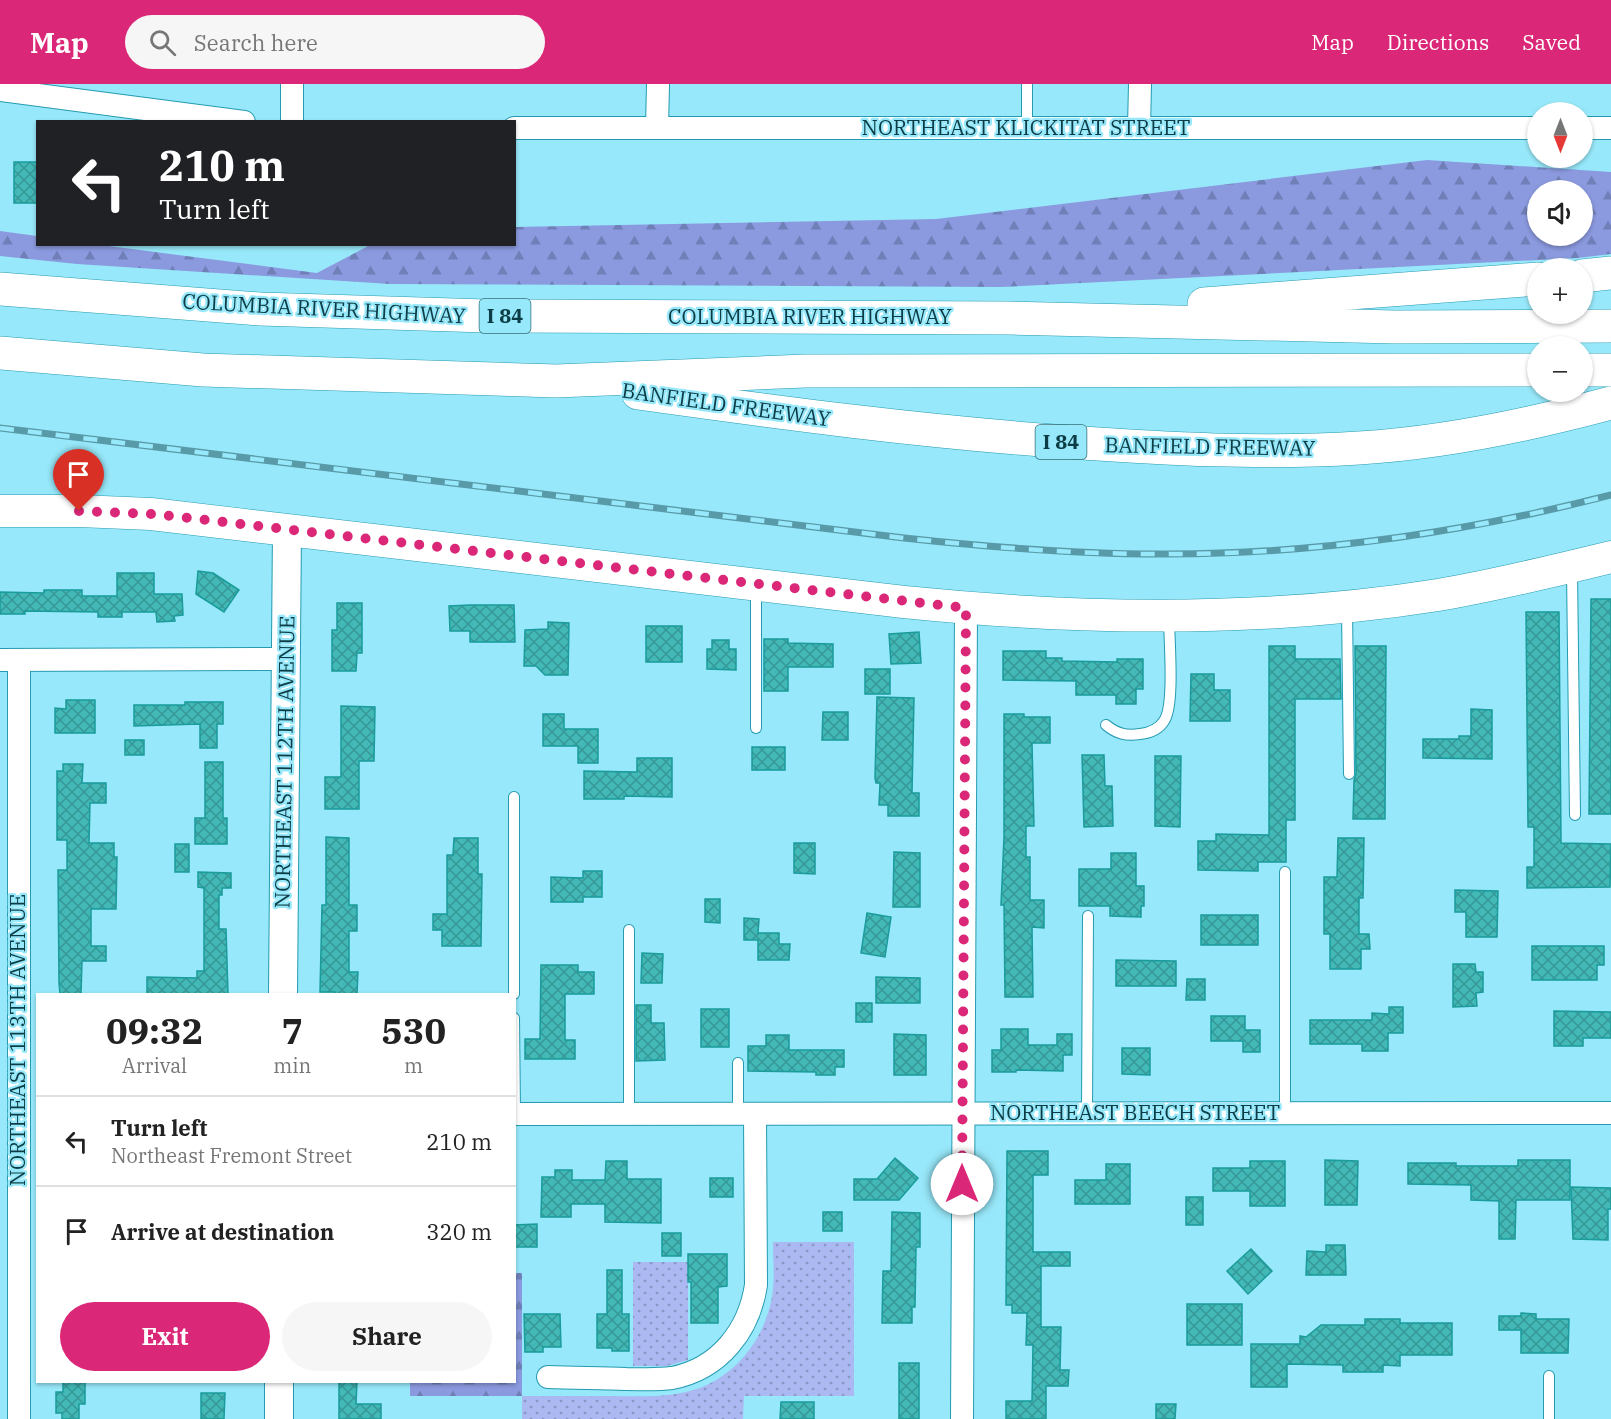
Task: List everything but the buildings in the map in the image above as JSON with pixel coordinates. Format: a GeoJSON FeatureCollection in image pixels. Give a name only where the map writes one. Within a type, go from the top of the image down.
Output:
{"type":"FeatureCollection","features":[{"type":"Feature","properties":{"kind":"highway"},"geometry":{"type":"LineString","coordinates":[[1593,275],[1611,273]]}},
{"type":"Feature","properties":{"kind":"highway","name":"I 84"},"geometry":{"type":"LineString","coordinates":[[1008,318],[1527,280]]}},
{"type":"Feature","properties":{"kind":"highway","name":"COLUMBIA RIVER HIGHWAY"},"geometry":{"type":"LineString","coordinates":[[0,289],[328,312],[486,316],[1008,318]]}},
{"type":"Feature","properties":{"kind":"highway"},"geometry":{"type":"LineString","coordinates":[[1008,318],[1395,327],[1611,326]]}},
{"type":"Feature","properties":{"kind":"highway","name":"I 84"},"geometry":{"type":"LineString","coordinates":[[0,353],[203,369],[556,381]]}},
{"type":"Feature","properties":{"kind":"highway"},"geometry":{"type":"LineString","coordinates":[[556,381],[805,371],[1527,370]]}},
{"type":"Feature","properties":{"kind":"highway"},"geometry":{"type":"LineString","coordinates":[[1593,370],[1611,370]]}},
{"type":"Feature","properties":{"kind":"highway","name":"BANFIELD FREEWAY"},"geometry":{"type":"LineString","coordinates":[[556,381],[803,417],[994,437],[1174,450],[1283,451],[1362,448],[1441,439],[1566,415],[1611,403]]}},
{"type":"Feature","properties":{"kind":"main road"},"geometry":{"type":"LineString","coordinates":[[0,511],[152,514],[966,608],[1074,614],[1169,615],[1281,612],[1347,606],[1439,594],[1611,557]]}},
{"type":"Feature","properties":{"kind":"street"},"geometry":{"type":"LineString","coordinates":[[292,84],[292,120]]}},
{"type":"Feature","properties":{"kind":"street"},"geometry":{"type":"LineString","coordinates":[[657,128],[658,84]]}},
{"type":"Feature","properties":{"kind":"street"},"geometry":{"type":"LineString","coordinates":[[1139,128],[1140,84]]}},
{"type":"Feature","properties":{"kind":"street"},"geometry":{"type":"LineString","coordinates":[[0,90],[229,120]]}},
{"type":"Feature","properties":{"kind":"street","name":"NORTHEAST KLICKITAT STREET"},"geometry":{"type":"LineString","coordinates":[[516,128],[1527,128]]}},
{"type":"Feature","properties":{"kind":"street"},"geometry":{"type":"LineString","coordinates":[[1593,128],[1611,128]]}},
{"type":"Feature","properties":{"kind":"street","name":"NORTHEAST 112TH AVENUE"},"geometry":{"type":"LineString","coordinates":[[283,993],[287,529]]}},
{"type":"Feature","properties":{"kind":"street"},"geometry":{"type":"LineString","coordinates":[[962,1419],[966,608]]}},
{"type":"Feature","properties":{"kind":"street"},"geometry":{"type":"LineString","coordinates":[[9,660],[286,659]]}},
{"type":"Feature","properties":{"kind":"street","name":"NORTHEAST 113TH AVENUE"},"geometry":{"type":"LineString","coordinates":[[9,660],[20,1419]]}},
{"type":"Feature","properties":{"kind":"street","name":"NORTHEAST BEECH STREET"},"geometry":{"type":"LineString","coordinates":[[516,1114],[1611,1113]]}},
{"type":"Feature","properties":{"kind":"street"},"geometry":{"type":"LineString","coordinates":[[548,1377],[672,1378],[698,1370],[713,1360],[738,1335],[750,1312],[756,1286],[746,1114]]}},
{"type":"Feature","properties":{"kind":"street"},"geometry":{"type":"LineString","coordinates":[[279,1383],[279,1419]]}},
{"type":"Feature","properties":{"kind":"lane"},"geometry":{"type":"LineString","coordinates":[[1027,84],[1027,128]]}},
{"type":"Feature","properties":{"kind":"lane"},"geometry":{"type":"LineString","coordinates":[[1572,566],[1575,815]]}},
{"type":"Feature","properties":{"kind":"lane"},"geometry":{"type":"LineString","coordinates":[[756,584],[756,728]]}},
{"type":"Feature","properties":{"kind":"lane"},"geometry":{"type":"LineString","coordinates":[[1347,606],[1349,774]]}},
{"type":"Feature","properties":{"kind":"lane"},"geometry":{"type":"LineString","coordinates":[[1106,725],[1115,733],[1130,736],[1150,733],[1164,721],[1170,707],[1169,615]]}},
{"type":"Feature","properties":{"kind":"lane"},"geometry":{"type":"LineString","coordinates":[[514,798],[514,993]]}},
{"type":"Feature","properties":{"kind":"lane"},"geometry":{"type":"LineString","coordinates":[[1285,872],[1285,1113]]}},
{"type":"Feature","properties":{"kind":"lane"},"geometry":{"type":"LineString","coordinates":[[1087,1113],[1088,916]]}},
{"type":"Feature","properties":{"kind":"lane"},"geometry":{"type":"LineString","coordinates":[[628,930],[629,1114]]}},
{"type":"Feature","properties":{"kind":"lane"},"geometry":{"type":"LineString","coordinates":[[738,1063],[746,1114]]}},
{"type":"Feature","properties":{"kind":"lane"},"geometry":{"type":"LineString","coordinates":[[1549,1376],[1549,1419]]}},
{"type":"Feature","properties":{"kind":"shaded area"},"geometry":{"type":"Polygon","coordinates":[[[773,1242],[854,1242],[854,1396],[744,1396],[743,1419],[522,1419],[522,1396],[666,1395],[702,1387],[717,1379],[743,1358],[762,1329],[773,1290],[773,1242]]]}},
{"type":"Feature","properties":{"kind":"shaded area"},"geometry":{"type":"Polygon","coordinates":[[[633,1262],[688,1262],[688,1360],[667,1366],[633,1366],[633,1262]]]}},
{"type":"Feature","properties":{"kind":"green space"},"geometry":{"type":"Polygon","coordinates":[[[1427,160],[1611,172],[1611,254],[1578,258],[1527,258],[1527,261],[1001,287],[390,284],[77,264],[0,256],[0,231],[36,236],[36,246],[109,246],[317,273],[368,246],[516,246],[516,227],[936,219],[1427,160]]]}},
{"type":"Feature","properties":{"kind":"green space"},"geometry":{"type":"Polygon","coordinates":[[[516,1273],[522,1273],[522,1396],[410,1396],[410,1383],[516,1383],[516,1273]]]}},
{"type":"Feature","properties":{"kind":"railway"},"geometry":{"type":"LineString","coordinates":[[0,428],[904,538],[1094,553],[1215,553],[1329,546],[1443,531],[1611,495]]}},
{"type":"Feature","properties":{"kind":"route"},"geometry":{"type":"LineString","coordinates":[[79,511],[152,514],[198,519],[966,608],[962,1184]]}}]}
